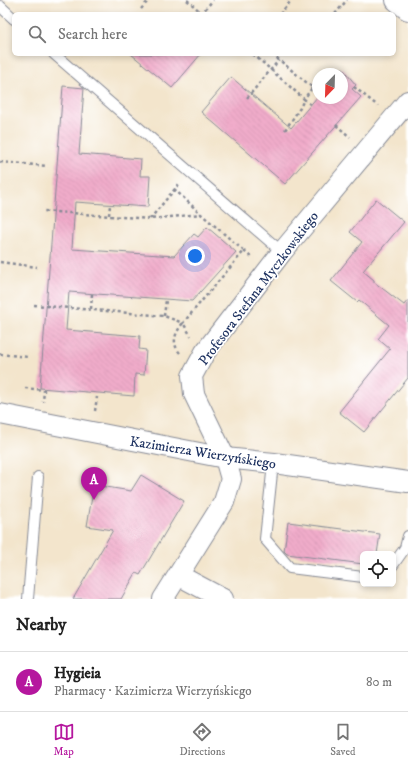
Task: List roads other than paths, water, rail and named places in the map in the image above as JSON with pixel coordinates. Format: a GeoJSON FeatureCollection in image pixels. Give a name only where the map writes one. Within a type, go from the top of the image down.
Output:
{"type":"FeatureCollection","features":[{"type":"Feature","properties":{"kind":"street"},"geometry":{"type":"LineString","coordinates":[[397,0],[408,9]]}},
{"type":"Feature","properties":{"kind":"street","name":"Profesora Stefana Myczkowskiego"},"geometry":{"type":"LineString","coordinates":[[163,599],[224,502],[231,479],[225,458],[194,394],[192,376],[205,352],[282,252],[408,101]]}},
{"type":"Feature","properties":{"kind":"street","name":"Kazimierza Wierzyńskiego"},"geometry":{"type":"LineString","coordinates":[[0,414],[225,458],[282,464],[408,482]]}},
{"type":"Feature","properties":{"kind":"street"},"geometry":{"type":"LineString","coordinates":[[178,575],[223,599]]}},
{"type":"Feature","properties":{"kind":"lane"},"geometry":{"type":"LineString","coordinates":[[0,6],[12,17]]}},
{"type":"Feature","properties":{"kind":"lane"},"geometry":{"type":"LineString","coordinates":[[56,56],[282,252]]}},
{"type":"Feature","properties":{"kind":"lane"},"geometry":{"type":"LineString","coordinates":[[272,474],[265,539],[270,545],[290,568],[360,577]]}},
{"type":"Feature","properties":{"kind":"lane"},"geometry":{"type":"LineString","coordinates":[[28,599],[38,477]]}},
{"type":"Feature","properties":{"kind":"lane"},"geometry":{"type":"LineString","coordinates":[[396,561],[406,548],[408,536]]}},
{"type":"Feature","properties":{"kind":"place","name":"Hygieia"},"geometry":{"type":"Point","coordinates":[94,500]}}]}
